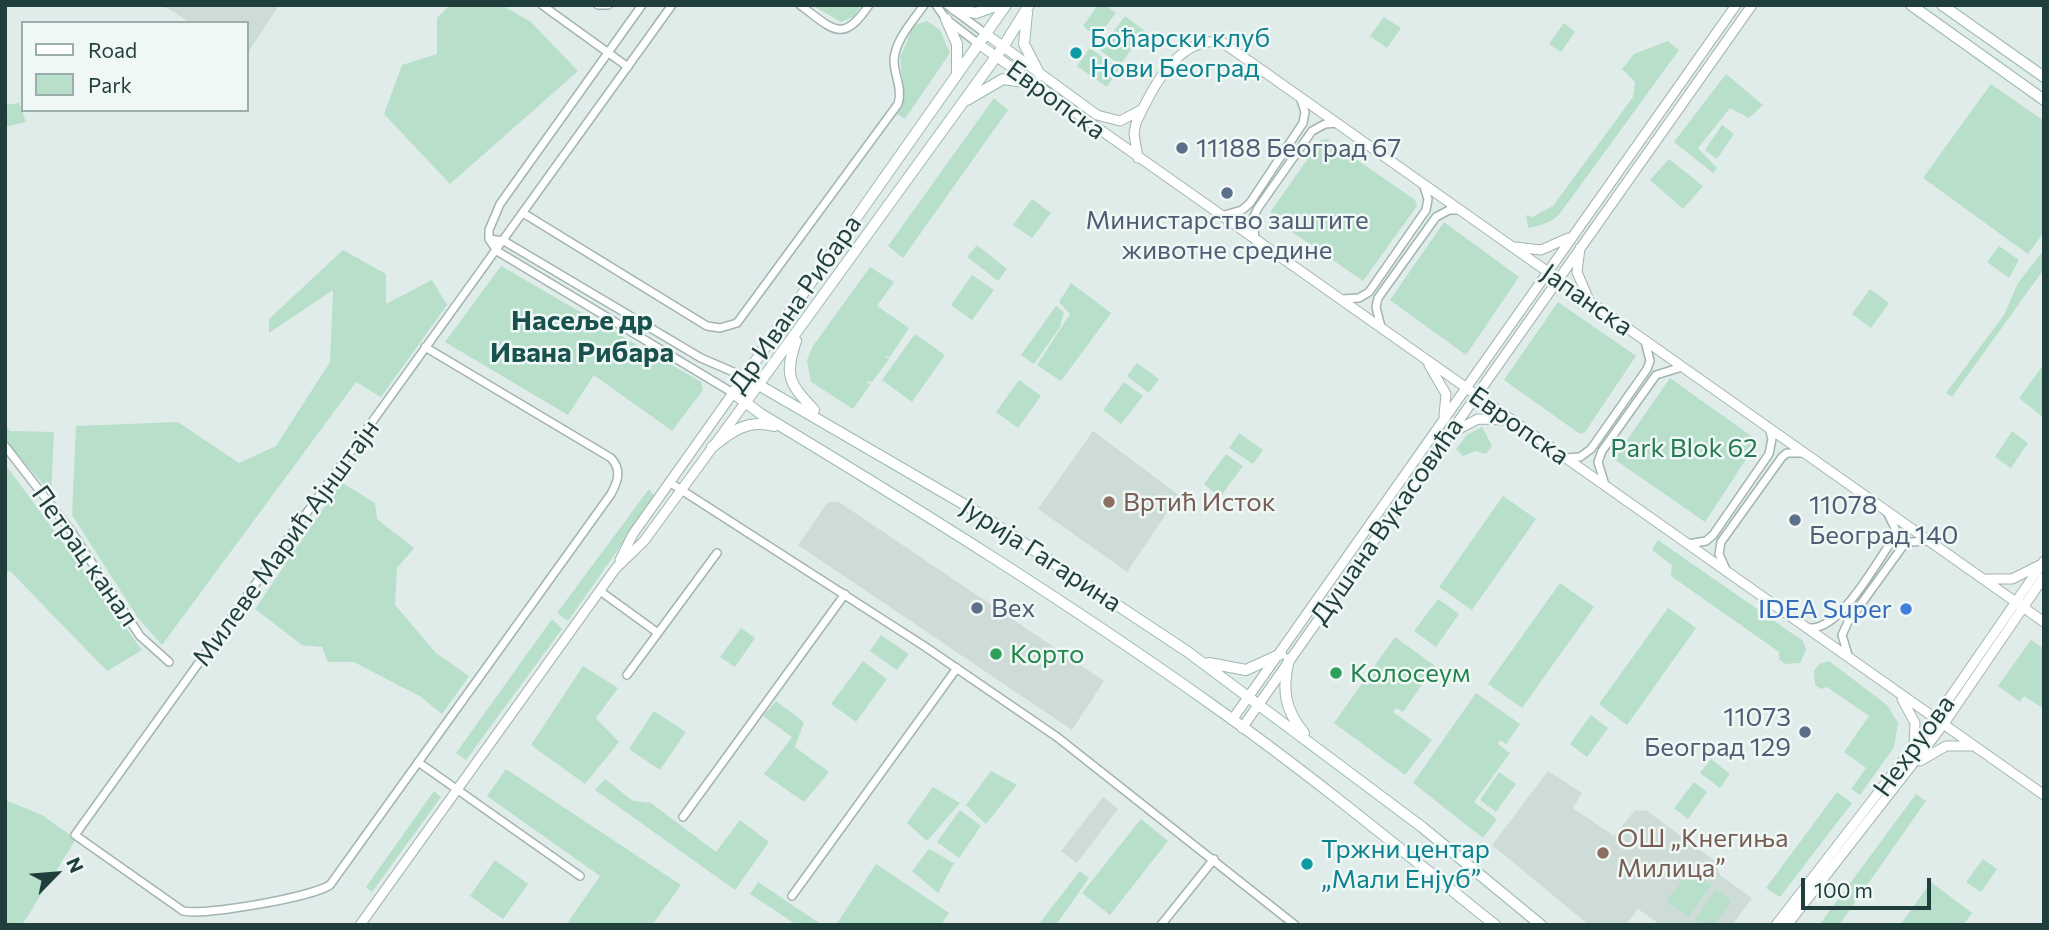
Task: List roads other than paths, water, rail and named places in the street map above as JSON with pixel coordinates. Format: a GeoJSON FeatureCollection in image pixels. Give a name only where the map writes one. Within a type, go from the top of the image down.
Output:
{"type":"FeatureCollection","features":[{"type":"Feature","properties":{"kind":"main road"},"geometry":{"type":"LineString","coordinates":[[951,7],[976,13],[998,5]]}},
{"type":"Feature","properties":{"kind":"main road","name":"Др Ивана Рибара"},"geometry":{"type":"LineString","coordinates":[[733,393],[872,194],[957,79],[1006,5]]}},
{"type":"Feature","properties":{"kind":"main road"},"geometry":{"type":"LineString","coordinates":[[1029,5],[1024,44],[1040,75]]}},
{"type":"Feature","properties":{"kind":"main road","name":"Др Ивана Рибара"},"geometry":{"type":"LineString","coordinates":[[745,402],[1003,47],[1029,5]]}},
{"type":"Feature","properties":{"kind":"main road"},"geometry":{"type":"LineString","coordinates":[[1911,5],[2044,100]]}},
{"type":"Feature","properties":{"kind":"main road"},"geometry":{"type":"LineString","coordinates":[[1942,5],[2044,77]]}},
{"type":"Feature","properties":{"kind":"main road"},"geometry":{"type":"LineString","coordinates":[[946,19],[957,44],[957,79]]}},
{"type":"Feature","properties":{"kind":"main road"},"geometry":{"type":"LineString","coordinates":[[960,104],[1003,79],[1031,83]]}},
{"type":"Feature","properties":{"kind":"main road"},"geometry":{"type":"LineString","coordinates":[[799,331],[789,363],[790,378],[796,391],[821,419]]}},
{"type":"Feature","properties":{"kind":"main road","name":"Јурија Гагарина"},"geometry":{"type":"LineString","coordinates":[[745,377],[972,509],[1194,657],[1422,827],[1541,925]]}},
{"type":"Feature","properties":{"kind":"main road","name":"Јурија Гагарина"},"geometry":{"type":"LineString","coordinates":[[733,393],[997,560],[1233,720],[1495,925]]}},
{"type":"Feature","properties":{"kind":"main road"},"geometry":{"type":"LineString","coordinates":[[712,447],[732,432],[753,423],[786,429]]}},
{"type":"Feature","properties":{"kind":"main road"},"geometry":{"type":"LineString","coordinates":[[1194,657],[1230,669],[1246,670],[1285,657],[1285,698],[1293,718],[1313,744]]}},
{"type":"Feature","properties":{"kind":"street"},"geometry":{"type":"LineString","coordinates":[[542,5],[628,67]]}},
{"type":"Feature","properties":{"kind":"street"},"geometry":{"type":"LineString","coordinates":[[598,5],[608,5]]}},
{"type":"Feature","properties":{"kind":"street"},"geometry":{"type":"LineString","coordinates":[[497,251],[489,239],[490,224],[506,194],[642,5]]}},
{"type":"Feature","properties":{"kind":"street","name":"Милеве Марић Ајнштајн"},"geometry":{"type":"LineString","coordinates":[[418,762],[330,885],[315,893],[189,912],[175,907],[75,835],[672,5]]}},
{"type":"Feature","properties":{"kind":"street"},"geometry":{"type":"LineString","coordinates":[[800,5],[832,28],[845,30],[856,24],[869,5]]}},
{"type":"Feature","properties":{"kind":"street","name":"Др Ивана Рибара"},"geometry":{"type":"LineString","coordinates":[[523,213],[707,326],[720,328],[737,323],[898,104],[900,97],[894,64],[896,51],[924,5]]}},
{"type":"Feature","properties":{"kind":"street"},"geometry":{"type":"LineString","coordinates":[[936,5],[946,19],[996,56]]}},
{"type":"Feature","properties":{"kind":"street","name":"Душана Вукасовића"},"geometry":{"type":"LineString","coordinates":[[1242,728],[1260,704],[1285,657],[1442,423],[1736,5]]}},
{"type":"Feature","properties":{"kind":"street","name":"Душана Вукасовића"},"geometry":{"type":"LineString","coordinates":[[1233,720],[1285,657],[1447,436],[1558,279],[1581,242],[1752,5]]}},
{"type":"Feature","properties":{"kind":"street"},"geometry":{"type":"LineString","coordinates":[[951,7],[1003,47]]}},
{"type":"Feature","properties":{"kind":"street","name":"Јапанска"},"geometry":{"type":"LineString","coordinates":[[1138,158],[1133,130],[1142,108],[1180,53],[1208,42],[1222,42],[2044,622]]}},
{"type":"Feature","properties":{"kind":"street","name":"Европска"},"geometry":{"type":"LineString","coordinates":[[1003,47],[1106,119],[1120,121],[1142,108]]}},
{"type":"Feature","properties":{"kind":"street","name":"Европска"},"geometry":{"type":"LineString","coordinates":[[996,56],[2044,795]]}},
{"type":"Feature","properties":{"kind":"street"},"geometry":{"type":"LineString","coordinates":[[1221,216],[1242,210],[1251,204],[1303,123],[1305,112],[1300,97]]}},
{"type":"Feature","properties":{"kind":"street"},"geometry":{"type":"LineString","coordinates":[[1255,240],[1252,218],[1265,197],[1312,131],[1325,124],[1337,123]]}},
{"type":"Feature","properties":{"kind":"street"},"geometry":{"type":"LineString","coordinates":[[1338,298],[1355,299],[1369,292],[1426,210],[1428,199],[1423,184]]}},
{"type":"Feature","properties":{"kind":"street"},"geometry":{"type":"LineString","coordinates":[[1381,329],[1376,307],[1381,292],[1436,217],[1449,210],[1460,211]]}},
{"type":"Feature","properties":{"kind":"street"},"geometry":{"type":"LineString","coordinates":[[1509,245],[1541,250],[1573,236]]}},
{"type":"Feature","properties":{"kind":"street"},"geometry":{"type":"LineString","coordinates":[[489,239],[504,241]]}},
{"type":"Feature","properties":{"kind":"street","name":"Јурија Гагарина"},"geometry":{"type":"LineString","coordinates":[[504,241],[701,358],[745,377]]}},
{"type":"Feature","properties":{"kind":"street"},"geometry":{"type":"LineString","coordinates":[[1581,242],[1577,272],[1591,302]]}},
{"type":"Feature","properties":{"kind":"street","name":"Јурија Гагарина"},"geometry":{"type":"LineString","coordinates":[[497,251],[733,393]]}},
{"type":"Feature","properties":{"kind":"street"},"geometry":{"type":"LineString","coordinates":[[1564,458],[1580,457],[1591,449],[1647,369],[1650,361],[1645,341]]}},
{"type":"Feature","properties":{"kind":"street"},"geometry":{"type":"LineString","coordinates":[[425,347],[611,457],[619,475],[611,495],[418,762],[580,876]]}},
{"type":"Feature","properties":{"kind":"street"},"geometry":{"type":"LineString","coordinates":[[1426,360],[1446,394],[1442,423]]}},
{"type":"Feature","properties":{"kind":"street"},"geometry":{"type":"LineString","coordinates":[[1606,487],[1599,470],[1602,451],[1656,375],[1682,367]]}},
{"type":"Feature","properties":{"kind":"street","name":"Др Ивана Рибара"},"geometry":{"type":"LineString","coordinates":[[360,925],[600,591],[616,568],[633,534],[733,393]]}},
{"type":"Feature","properties":{"kind":"street","name":"Др Ивана Рибара"},"geometry":{"type":"LineString","coordinates":[[616,568],[643,541],[745,402]]}},
{"type":"Feature","properties":{"kind":"street"},"geometry":{"type":"LineString","coordinates":[[1447,436],[1478,419],[1511,420]]}},
{"type":"Feature","properties":{"kind":"street"},"geometry":{"type":"LineString","coordinates":[[1688,544],[1706,541],[1717,530],[1769,454],[1772,439],[1769,428]]}},
{"type":"Feature","properties":{"kind":"street","name":"Петрац канал"},"geometry":{"type":"LineString","coordinates":[[5,446],[71,531],[140,636],[169,662]]}},
{"type":"Feature","properties":{"kind":"street"},"geometry":{"type":"LineString","coordinates":[[1727,572],[1720,554],[1721,542],[1782,457],[1787,453],[1805,453]]}},
{"type":"Feature","properties":{"kind":"street"},"geometry":{"type":"LineString","coordinates":[[669,482],[957,668],[1074,750],[1295,925]]}},
{"type":"Feature","properties":{"kind":"street"},"geometry":{"type":"LineString","coordinates":[[1805,627],[1821,628],[1835,619],[1892,541],[1895,528],[1886,510]]}},
{"type":"Feature","properties":{"kind":"street"},"geometry":{"type":"LineString","coordinates":[[1850,659],[1842,640],[1849,622],[1903,546],[1911,542],[1929,541]]}},
{"type":"Feature","properties":{"kind":"street"},"geometry":{"type":"LineString","coordinates":[[627,675],[718,553]]}},
{"type":"Feature","properties":{"kind":"street"},"geometry":{"type":"LineString","coordinates":[[1979,576],[2002,581],[2043,563]]}},
{"type":"Feature","properties":{"kind":"street","name":"Нехруова"},"geometry":{"type":"LineString","coordinates":[[1787,925],[1910,768],[2019,604],[2043,563]]}},
{"type":"Feature","properties":{"kind":"street","name":"Нехруова"},"geometry":{"type":"LineString","coordinates":[[2019,604],[2044,577]]}},
{"type":"Feature","properties":{"kind":"street"},"geometry":{"type":"LineString","coordinates":[[600,591],[658,633]]}},
{"type":"Feature","properties":{"kind":"street"},"geometry":{"type":"LineString","coordinates":[[683,817],[845,594]]}},
{"type":"Feature","properties":{"kind":"street"},"geometry":{"type":"LineString","coordinates":[[792,896],[957,668]]}},
{"type":"Feature","properties":{"kind":"street"},"geometry":{"type":"LineString","coordinates":[[1894,690],[1915,723],[1913,748]]}},
{"type":"Feature","properties":{"kind":"street","name":"Нехруова"},"geometry":{"type":"LineString","coordinates":[[1776,925],[1913,748],[1939,722]]}},
{"type":"Feature","properties":{"kind":"street"},"geometry":{"type":"LineString","coordinates":[[1910,768],[1938,749],[1958,745],[1974,746]]}},
{"type":"Feature","properties":{"kind":"street"},"geometry":{"type":"LineString","coordinates":[[1161,925],[1214,859]]}},
{"type":"Feature","properties":{"kind":"place","name":"Боћарски клуб Нови Београд"},"geometry":{"type":"Point","coordinates":[1076,53]}},
{"type":"Feature","properties":{"kind":"place","name":"11188 Београд 67"},"geometry":{"type":"Point","coordinates":[1182,148]}},
{"type":"Feature","properties":{"kind":"place","name":"Министарство заштите животне средине"},"geometry":{"type":"Point","coordinates":[1227,193]}},
{"type":"Feature","properties":{"kind":"place","name":"Вртић Исток"},"geometry":{"type":"Point","coordinates":[1109,502]}},
{"type":"Feature","properties":{"kind":"place","name":"11078 Београд 140"},"geometry":{"type":"Point","coordinates":[1795,520]}},
{"type":"Feature","properties":{"kind":"place","name":"Bex"},"geometry":{"type":"Point","coordinates":[977,608]}},
{"type":"Feature","properties":{"kind":"place","name":"IDEA Super"},"geometry":{"type":"Point","coordinates":[1906,609]}},
{"type":"Feature","properties":{"kind":"place","name":"Корто"},"geometry":{"type":"Point","coordinates":[996,654]}},
{"type":"Feature","properties":{"kind":"place","name":"Колосеум"},"geometry":{"type":"Point","coordinates":[1336,673]}},
{"type":"Feature","properties":{"kind":"place","name":"11073 Београд 129"},"geometry":{"type":"Point","coordinates":[1805,732]}},
{"type":"Feature","properties":{"kind":"place","name":"ОШ „Кнегиња Милица”"},"geometry":{"type":"Point","coordinates":[1603,853]}},
{"type":"Feature","properties":{"kind":"place","name":"Тржни центар „Мали Енјуб”"},"geometry":{"type":"Point","coordinates":[1307,864]}},
{"type":"Feature","properties":{"kind":"district","name":"Насеље др Ивана Рибара"},"geometry":{"type":"Point","coordinates":[582,337]}},
{"type":"Feature","properties":{"kind":"park label","name":"Park Blok 62"},"geometry":{"type":"Point","coordinates":[1684,448]}}]}
